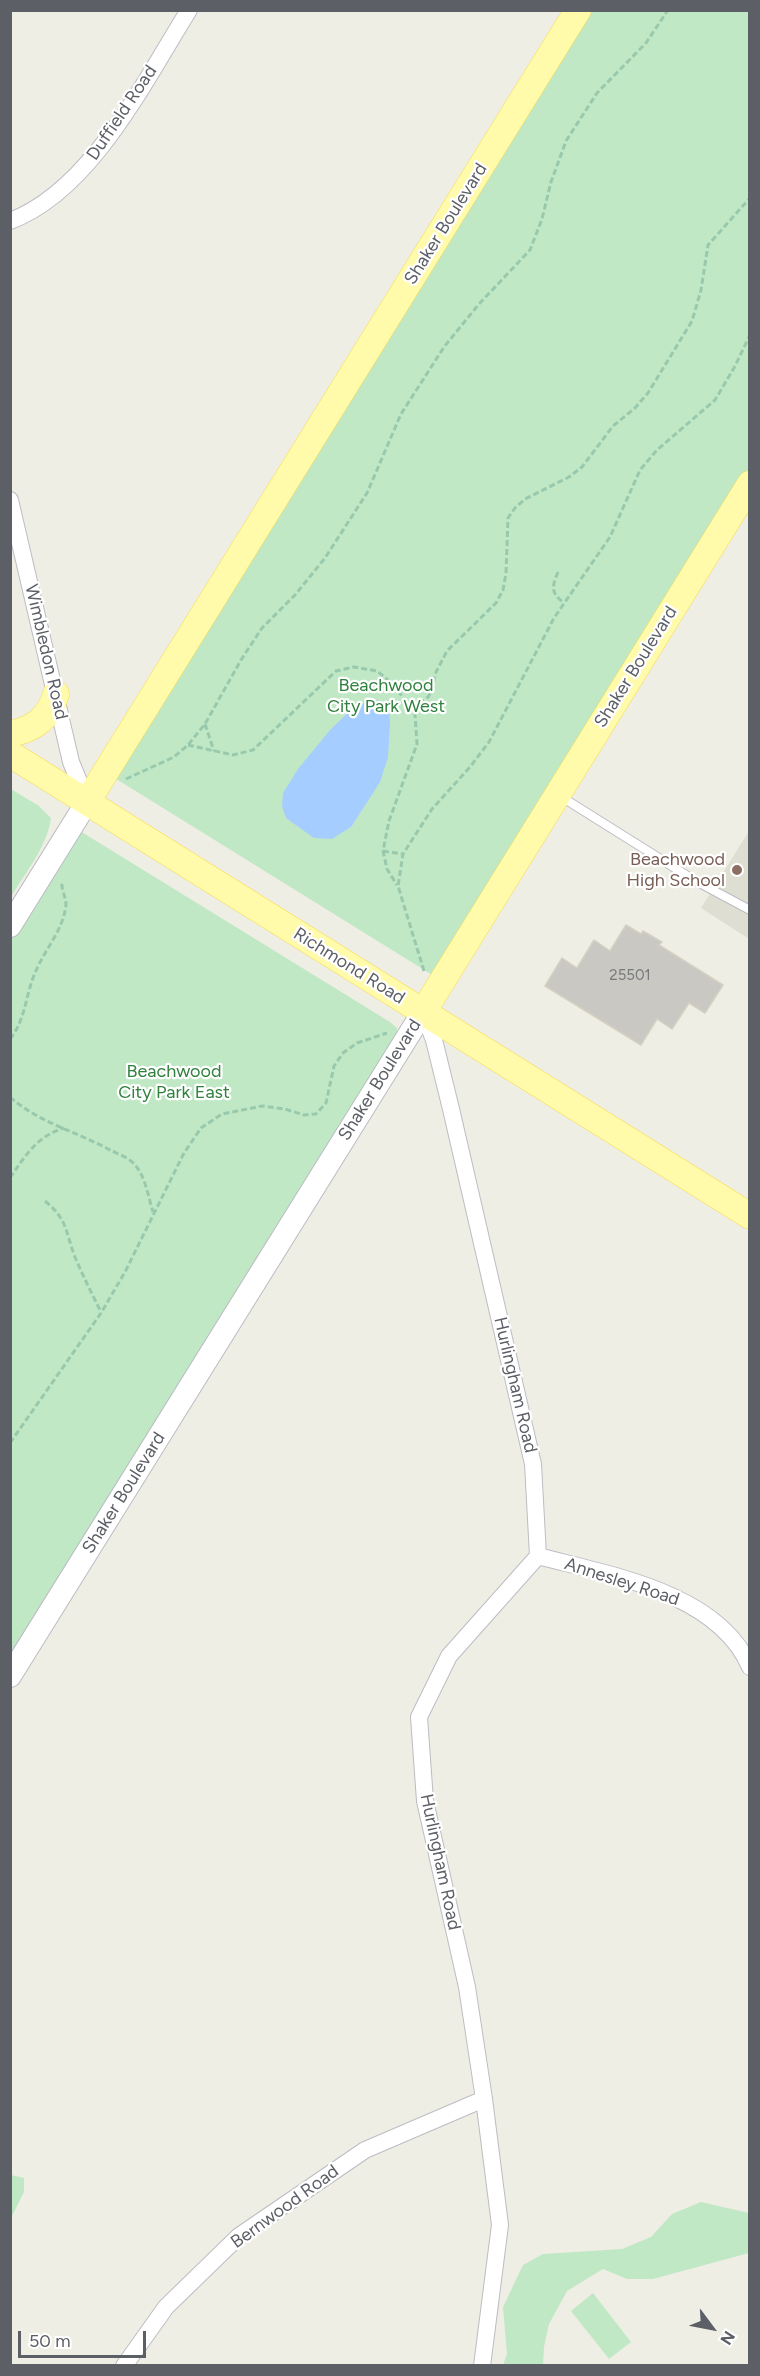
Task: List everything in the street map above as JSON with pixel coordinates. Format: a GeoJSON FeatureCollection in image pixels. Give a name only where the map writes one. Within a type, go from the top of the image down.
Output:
{"type":"FeatureCollection","features":[{"type":"Feature","properties":{"kind":"main road","name":"Shaker Boulevard"},"geometry":{"type":"LineString","coordinates":[[10,926],[578,10]]}},
{"type":"Feature","properties":{"kind":"main road","name":"Shaker Boulevard"},"geometry":{"type":"LineString","coordinates":[[10,1676],[750,484]]}},
{"type":"Feature","properties":{"kind":"main road"},"geometry":{"type":"LineString","coordinates":[[10,734],[35,726],[51,710],[56,694]]}},
{"type":"Feature","properties":{"kind":"main road","name":"Richmond Road"},"geometry":{"type":"LineString","coordinates":[[10,754],[750,1216]]}},
{"type":"Feature","properties":{"kind":"street","name":"Duffield Road"},"geometry":{"type":"LineString","coordinates":[[10,221],[22,217],[52,196],[87,167],[125,112],[189,10]]}},
{"type":"Feature","properties":{"kind":"street","name":"Wimbledon Road"},"geometry":{"type":"LineString","coordinates":[[10,500],[70,762],[87,802]]}},
{"type":"Feature","properties":{"kind":"street","name":"Hurlingham Road"},"geometry":{"type":"LineString","coordinates":[[423,1012],[434,1040],[451,1109],[533,1464],[538,1556],[449,1656],[419,1717],[425,1801],[467,1987],[500,2225],[482,2366]]}},
{"type":"Feature","properties":{"kind":"street","name":"Annesley Road"},"geometry":{"type":"LineString","coordinates":[[538,1556],[669,1594],[707,1615],[743,1651],[750,1667]]}},
{"type":"Feature","properties":{"kind":"street","name":"Bernwood Road"},"geometry":{"type":"LineString","coordinates":[[124,2366],[166,2307],[239,2236],[365,2150],[484,2099]]}},
{"type":"Feature","properties":{"kind":"lane"},"geometry":{"type":"LineString","coordinates":[[557,794],[694,880],[750,910]]}},
{"type":"Feature","properties":{"kind":"path"},"geometry":{"type":"LineString","coordinates":[[119,782],[174,757],[188,745],[205,724],[262,628],[295,595],[325,558],[367,493],[401,414],[444,347],[479,304],[530,250],[566,141],[597,93],[646,43],[668,10]]}},
{"type":"Feature","properties":{"kind":"path"},"geometry":{"type":"LineString","coordinates":[[412,709],[432,691],[435,675],[447,651],[496,603],[503,590],[506,573],[508,518],[525,499],[569,477],[582,467],[613,426],[635,408],[648,393],[692,321],[701,290],[708,245],[750,198]]}},
{"type":"Feature","properties":{"kind":"path"},"geometry":{"type":"LineString","coordinates":[[398,886],[403,854],[432,809],[489,742],[536,651],[564,603],[610,537],[640,470],[657,450],[715,400],[750,335]]}},
{"type":"Feature","properties":{"kind":"path"},"geometry":{"type":"LineString","coordinates":[[558,572],[552,587],[554,595],[564,603]]}},
{"type":"Feature","properties":{"kind":"path"},"geometry":{"type":"LineString","coordinates":[[188,745],[233,755],[253,750],[336,671],[354,667],[376,671],[393,684],[415,714],[417,744],[389,821],[383,851],[387,869],[398,886],[425,973],[421,980]]}},
{"type":"Feature","properties":{"kind":"path"},"geometry":{"type":"LineString","coordinates":[[205,724],[214,751]]}},
{"type":"Feature","properties":{"kind":"path"},"geometry":{"type":"LineString","coordinates":[[383,851],[403,854]]}},
{"type":"Feature","properties":{"kind":"path"},"geometry":{"type":"LineString","coordinates":[[10,1039],[20,1027],[34,975],[61,925],[66,902],[61,890],[62,880]]}},
{"type":"Feature","properties":{"kind":"path"},"geometry":{"type":"LineString","coordinates":[[10,1443],[101,1313],[184,1153],[208,1122],[222,1114],[262,1106],[285,1109],[304,1115],[316,1114],[326,1103],[334,1066],[343,1053],[357,1044],[382,1036],[388,1031]]}},
{"type":"Feature","properties":{"kind":"path"},"geometry":{"type":"LineString","coordinates":[[10,1097],[20,1106],[47,1122],[91,1139],[132,1162],[142,1177],[153,1214]]}},
{"type":"Feature","properties":{"kind":"path"},"geometry":{"type":"LineString","coordinates":[[10,1178],[27,1152],[42,1137],[64,1128]]}},
{"type":"Feature","properties":{"kind":"path"},"geometry":{"type":"LineString","coordinates":[[45,1201],[58,1212],[68,1230],[75,1256],[101,1313]]}},
{"type":"Feature","properties":{"kind":"shaded area","name":"Beachwood High School"},"geometry":{"type":"Polygon","coordinates":[[[749,831],[749,939],[701,908],[749,831]]]}},
{"type":"Feature","properties":{"kind":"green space","name":"Beachwood City Park West"},"geometry":{"type":"Polygon","coordinates":[[[578,11],[749,11],[749,484],[442,981],[113,777],[578,11]]]}},
{"type":"Feature","properties":{"kind":"green space"},"geometry":{"type":"Polygon","coordinates":[[[11,789],[39,806],[51,818],[49,829],[35,859],[11,897],[11,789]]]}},
{"type":"Feature","properties":{"kind":"green space","name":"Beachwood City Park East"},"geometry":{"type":"Polygon","coordinates":[[[80,831],[390,1022],[397,1028],[397,1033],[11,1657],[11,937],[73,837],[80,831]]]}},
{"type":"Feature","properties":{"kind":"green space"},"geometry":{"type":"Polygon","coordinates":[[[11,2175],[24,2178],[24,2192],[11,2218],[11,2175]]]}},
{"type":"Feature","properties":{"kind":"green space"},"geometry":{"type":"Polygon","coordinates":[[[701,2202],[749,2213],[749,2253],[653,2279],[627,2279],[603,2269],[567,2291],[549,2324],[543,2365],[503,2365],[507,2354],[503,2307],[523,2265],[543,2254],[622,2249],[651,2237],[672,2214],[701,2202]]]}},
{"type":"Feature","properties":{"kind":"green space"},"geometry":{"type":"Polygon","coordinates":[[[593,2293],[631,2342],[609,2359],[571,2311],[593,2293]]]}},
{"type":"Feature","properties":{"kind":"water"},"geometry":{"type":"Polygon","coordinates":[[[371,699],[383,702],[389,710],[388,757],[380,782],[351,827],[332,839],[314,838],[286,818],[282,807],[283,793],[298,769],[330,730],[352,709],[371,699]]]}},
{"type":"Feature","properties":{"kind":"building"},"geometry":{"type":"Polygon","coordinates":[[[626,925],[641,934],[643,931],[662,942],[659,945],[723,985],[705,1013],[689,1003],[672,1029],[657,1019],[641,1045],[545,986],[562,958],[577,968],[594,940],[610,951],[626,925]]]}},
{"type":"Feature","properties":{"kind":"place","name":"Beachwood High School"},"geometry":{"type":"Point","coordinates":[737,870]}}]}
